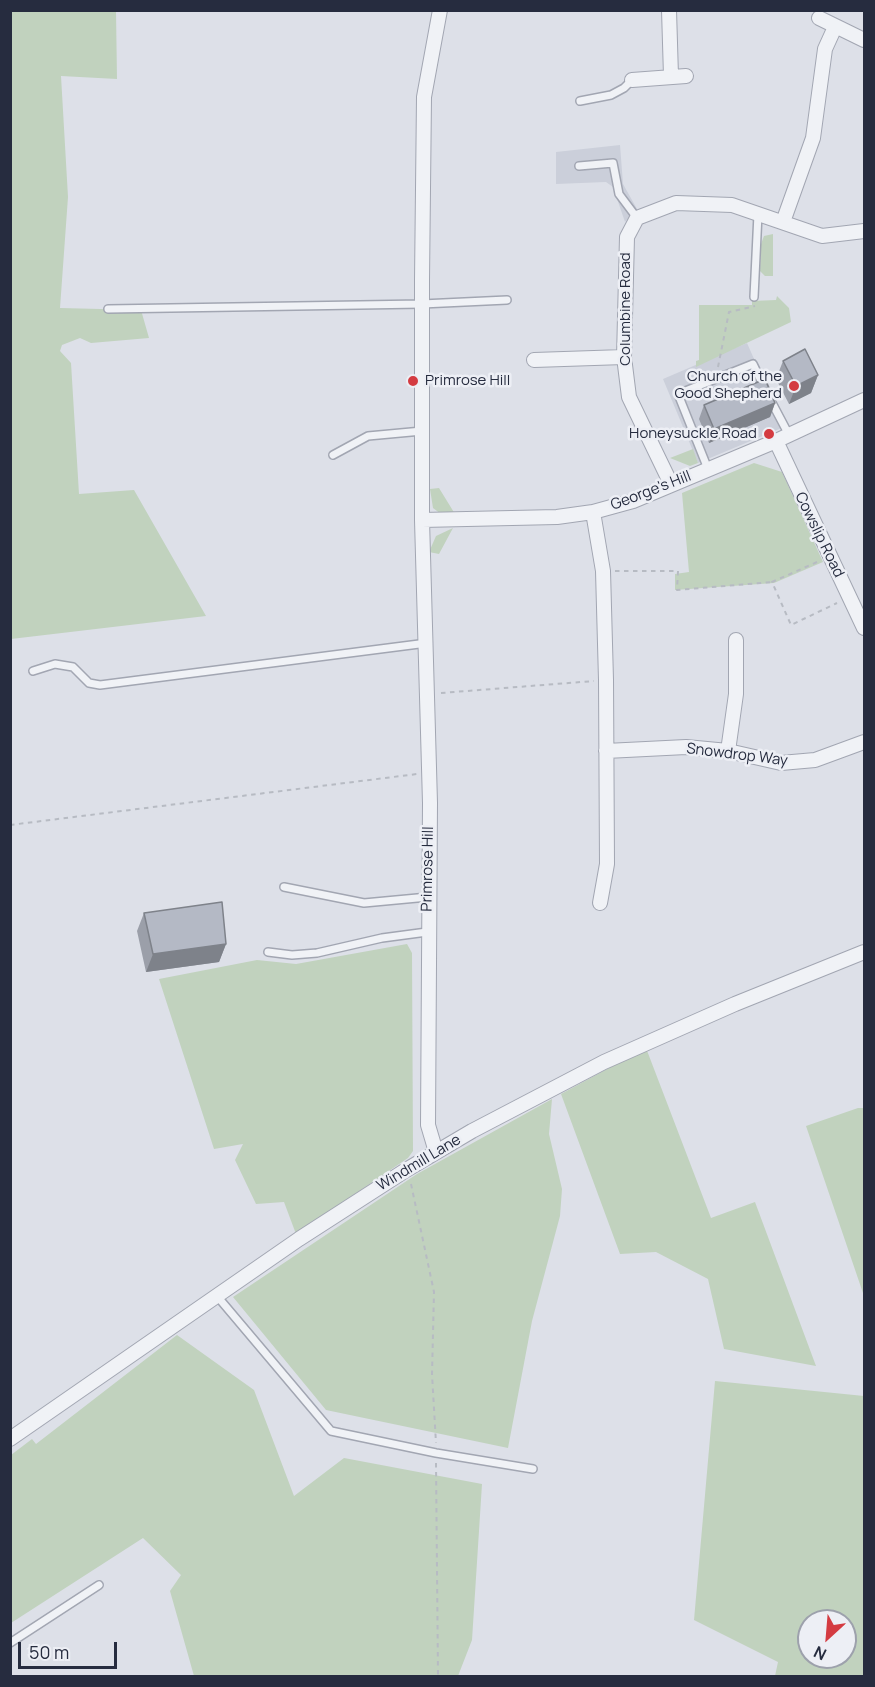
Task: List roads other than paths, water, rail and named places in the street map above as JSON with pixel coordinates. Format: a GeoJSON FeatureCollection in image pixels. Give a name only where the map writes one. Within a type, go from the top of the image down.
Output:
{"type":"FeatureCollection","features":[{"type":"Feature","properties":{"kind":"street","name":"Primrose Hill"},"geometry":{"type":"LineString","coordinates":[[436,1152],[428,1125],[429,772],[422,520],[422,304],[424,97],[440,10]]}},
{"type":"Feature","properties":{"kind":"street"},"geometry":{"type":"LineString","coordinates":[[632,80],[678,76],[669,10]]}},
{"type":"Feature","properties":{"kind":"street"},"geometry":{"type":"LineString","coordinates":[[819,18],[864,40]]}},
{"type":"Feature","properties":{"kind":"street"},"geometry":{"type":"LineString","coordinates":[[783,222],[800,181],[813,138],[825,49],[836,27]]}},
{"type":"Feature","properties":{"kind":"street"},"geometry":{"type":"LineString","coordinates":[[637,218],[676,202],[732,205],[822,236],[864,234]]}},
{"type":"Feature","properties":{"kind":"street","name":"Columbine Road"},"geometry":{"type":"LineString","coordinates":[[637,218],[627,237],[624,357],[629,397],[671,484]]}},
{"type":"Feature","properties":{"kind":"street"},"geometry":{"type":"LineString","coordinates":[[534,360],[624,357]]}},
{"type":"Feature","properties":{"kind":"street","name":"George's Hill"},"geometry":{"type":"LineString","coordinates":[[422,520],[557,517],[593,512],[633,501],[776,441],[864,400]]}},
{"type":"Feature","properties":{"kind":"street","name":"Cowslip Road"},"geometry":{"type":"LineString","coordinates":[[776,441],[849,597],[864,624]]}},
{"type":"Feature","properties":{"kind":"street"},"geometry":{"type":"LineString","coordinates":[[593,512],[603,571],[606,680],[607,864],[600,903]]}},
{"type":"Feature","properties":{"kind":"street"},"geometry":{"type":"LineString","coordinates":[[728,751],[736,694],[736,640]]}},
{"type":"Feature","properties":{"kind":"street","name":"Snowdrop Way"},"geometry":{"type":"LineString","coordinates":[[606,751],[686,747],[728,751],[781,763],[815,760],[864,742]]}},
{"type":"Feature","properties":{"kind":"street","name":"Windmill Lane"},"geometry":{"type":"LineString","coordinates":[[10,1439],[406,1169],[604,1062],[735,1004],[864,952]]}},
{"type":"Feature","properties":{"kind":"lane"},"geometry":{"type":"LineString","coordinates":[[580,101],[611,95],[624,88],[632,80]]}},
{"type":"Feature","properties":{"kind":"lane"},"geometry":{"type":"LineString","coordinates":[[579,166],[613,163],[619,194],[637,218]]}},
{"type":"Feature","properties":{"kind":"lane"},"geometry":{"type":"LineString","coordinates":[[754,297],[758,213]]}},
{"type":"Feature","properties":{"kind":"lane"},"geometry":{"type":"LineString","coordinates":[[108,309],[422,304],[507,300]]}},
{"type":"Feature","properties":{"kind":"lane"},"geometry":{"type":"LineString","coordinates":[[708,469],[678,394],[753,364],[789,435]]}},
{"type":"Feature","properties":{"kind":"lane"},"geometry":{"type":"LineString","coordinates":[[333,455],[368,436],[422,431]]}},
{"type":"Feature","properties":{"kind":"lane"},"geometry":{"type":"LineString","coordinates":[[33,671],[55,664],[73,667],[90,683],[100,685],[427,643]]}},
{"type":"Feature","properties":{"kind":"lane"},"geometry":{"type":"LineString","coordinates":[[284,887],[364,903],[428,897]]}},
{"type":"Feature","properties":{"kind":"lane"},"geometry":{"type":"LineString","coordinates":[[268,952],[292,955],[317,953],[382,938],[427,932]]}},
{"type":"Feature","properties":{"kind":"lane"},"geometry":{"type":"LineString","coordinates":[[217,1296],[331,1431],[436,1453],[533,1468]]}},
{"type":"Feature","properties":{"kind":"lane"},"geometry":{"type":"LineString","coordinates":[[10,1643],[99,1585]]}},
{"type":"Feature","properties":{"kind":"place","name":"Primrose Hill"},"geometry":{"type":"Point","coordinates":[413,381]}},
{"type":"Feature","properties":{"kind":"place","name":"Church of the Good Shepherd"},"geometry":{"type":"Point","coordinates":[794,386]}},
{"type":"Feature","properties":{"kind":"place","name":"Honeysuckle Road"},"geometry":{"type":"Point","coordinates":[769,434]}}]}
